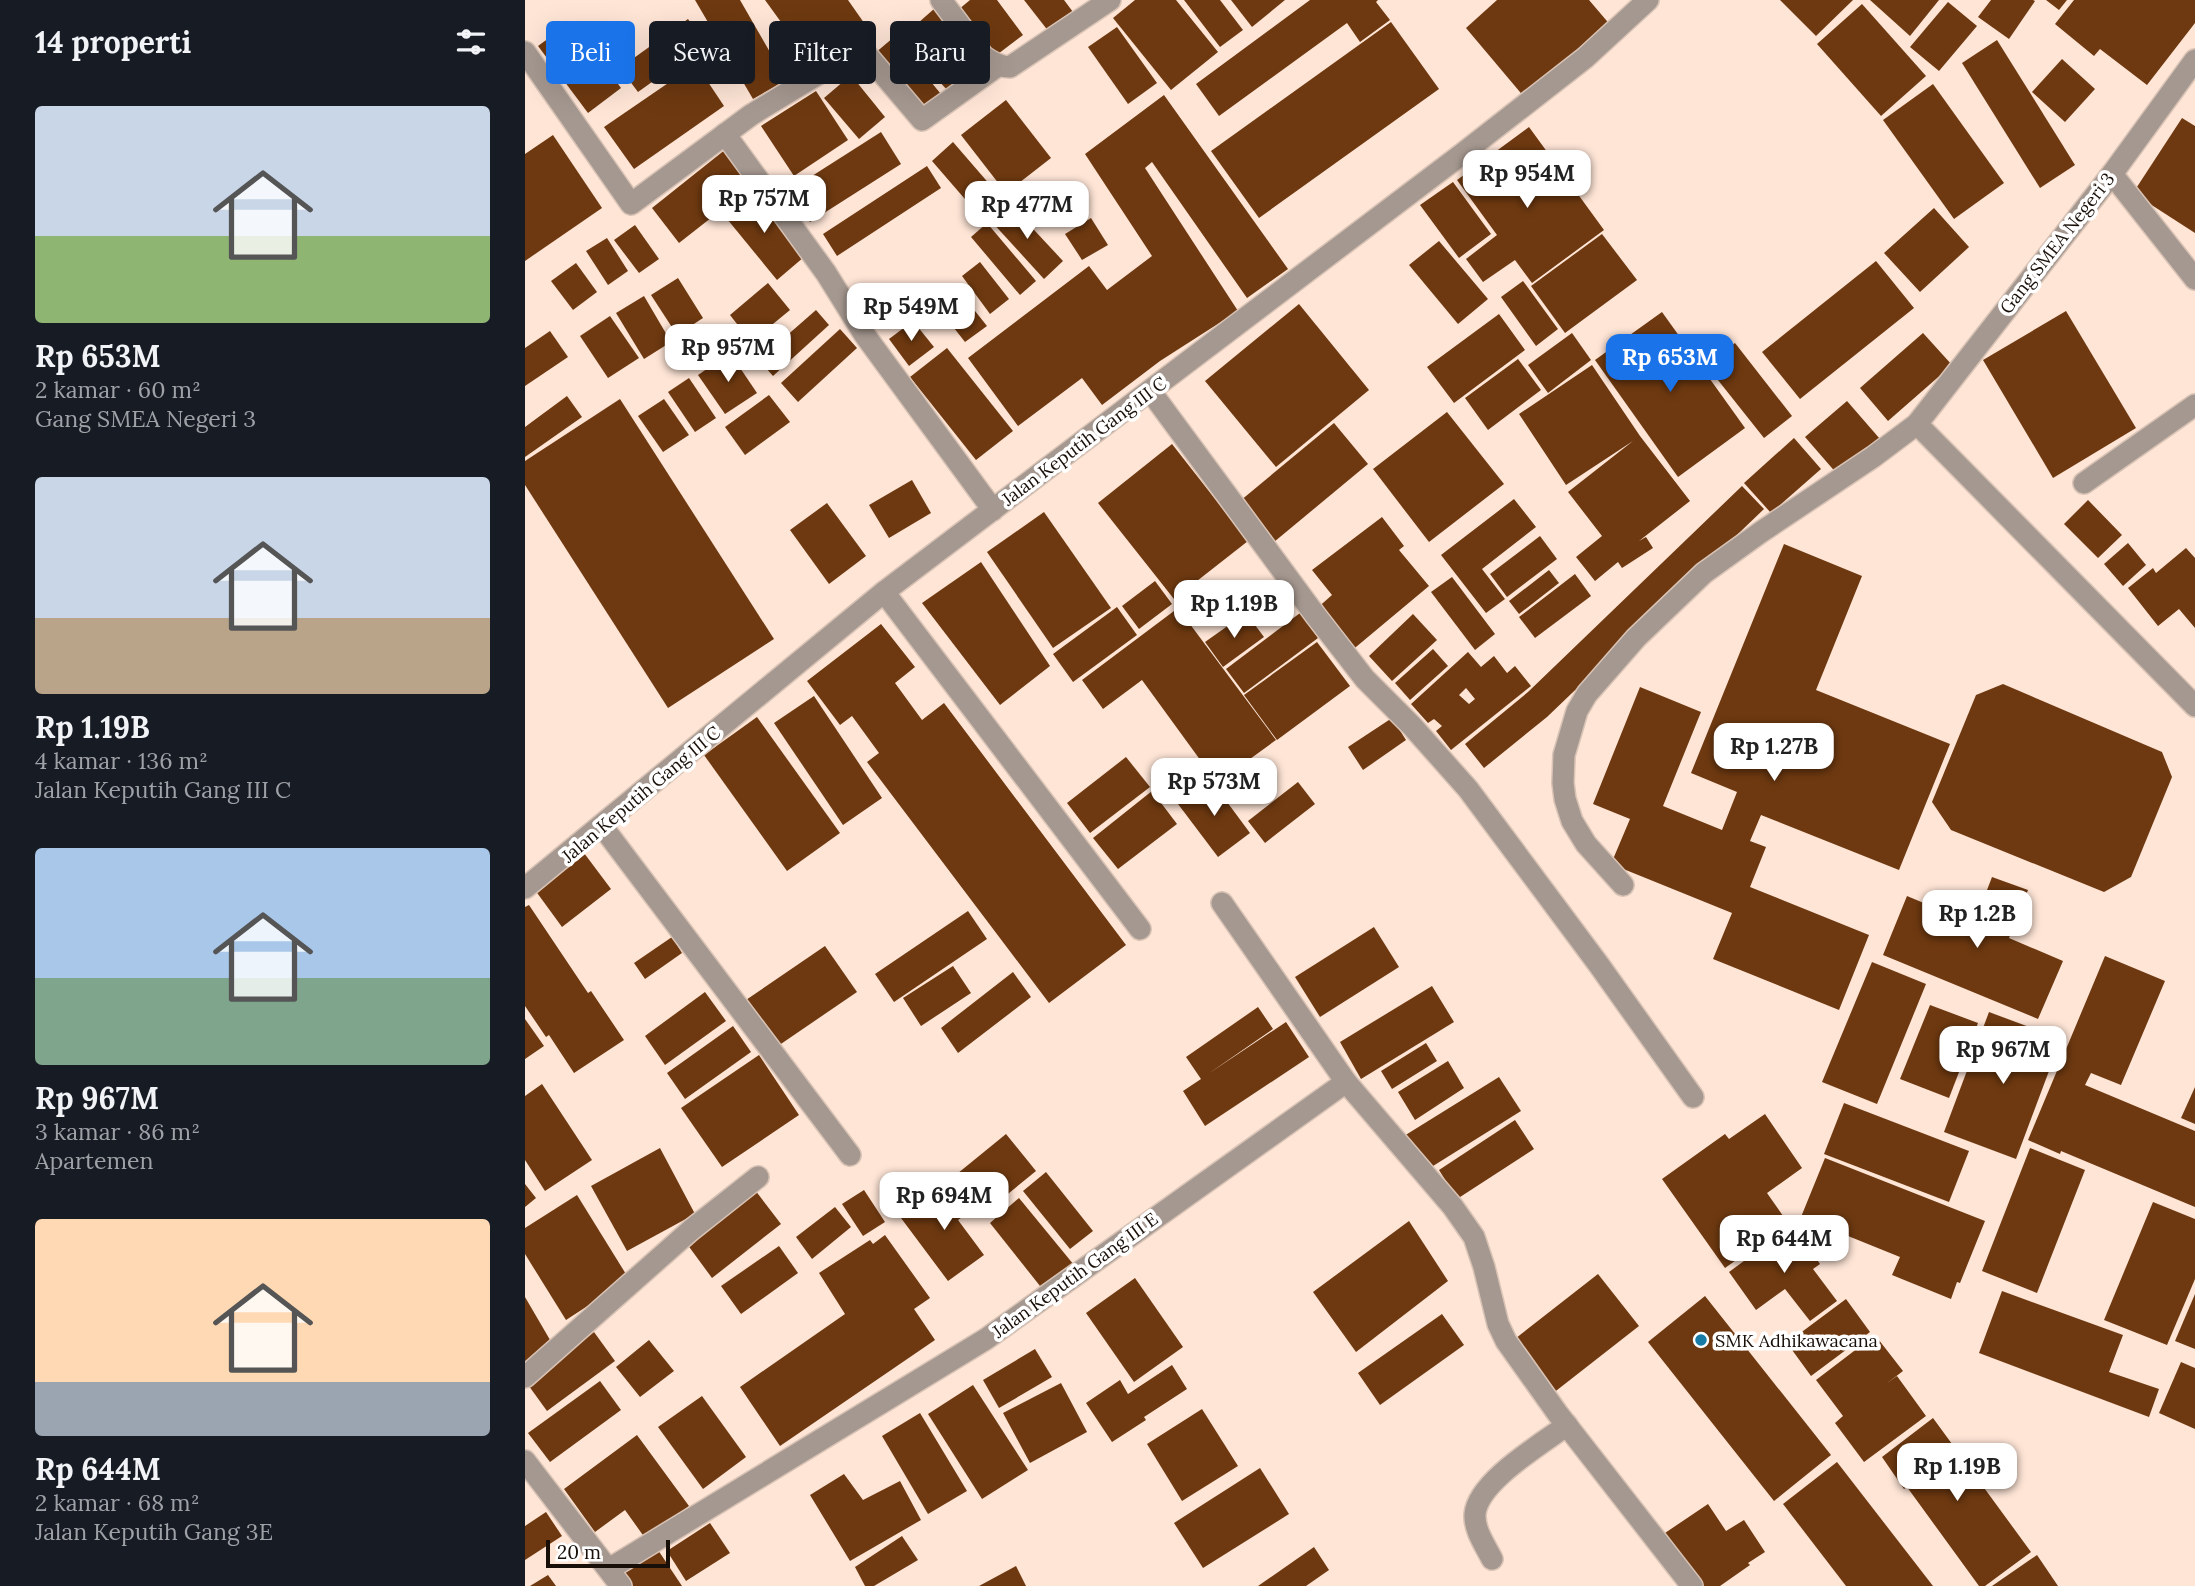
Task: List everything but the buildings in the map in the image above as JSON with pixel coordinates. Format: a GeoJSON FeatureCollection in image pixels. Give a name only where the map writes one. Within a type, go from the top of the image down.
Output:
{"type":"FeatureCollection","features":[{"type":"Feature","properties":{"kind":"street"},"geometry":{"type":"LineString","coordinates":[[941,0],[983,56],[999,65],[1010,67],[1110,0]]}},
{"type":"Feature","properties":{"kind":"street","name":"Jalan Keputih Gang III C"},"geometry":{"type":"LineString","coordinates":[[525,888],[884,592],[1151,392],[1575,66],[1648,0]]}},
{"type":"Feature","properties":{"kind":"street"},"geometry":{"type":"LineString","coordinates":[[525,52],[631,204],[751,115],[861,48],[922,120],[999,65]]}},
{"type":"Feature","properties":{"kind":"street","name":"Gang SMEA Negeri 3"},"geometry":{"type":"LineString","coordinates":[[1623,885],[1586,844],[1572,821],[1565,799],[1564,755],[1577,711],[1587,694],[1636,638],[1704,573],[1917,424],[2112,174],[2195,60]]}},
{"type":"Feature","properties":{"kind":"street"},"geometry":{"type":"LineString","coordinates":[[725,134],[826,274],[879,356],[993,510]]}},
{"type":"Feature","properties":{"kind":"street"},"geometry":{"type":"LineString","coordinates":[[2112,174],[2195,279]]}},
{"type":"Feature","properties":{"kind":"street"},"geometry":{"type":"LineString","coordinates":[[1151,392],[1365,679],[1412,726],[1468,789],[1693,1097]]}},
{"type":"Feature","properties":{"kind":"street"},"geometry":{"type":"LineString","coordinates":[[2084,483],[2195,405]]}},
{"type":"Feature","properties":{"kind":"street"},"geometry":{"type":"LineString","coordinates":[[1917,424],[2195,706]]}},
{"type":"Feature","properties":{"kind":"street"},"geometry":{"type":"LineString","coordinates":[[884,592],[1140,929]]}},
{"type":"Feature","properties":{"kind":"street"},"geometry":{"type":"LineString","coordinates":[[603,826],[850,1156]]}},
{"type":"Feature","properties":{"kind":"street"},"geometry":{"type":"LineString","coordinates":[[1222,903],[1346,1082],[1453,1207],[1474,1237],[1495,1314],[1506,1341],[1567,1425],[1692,1586]]}},
{"type":"Feature","properties":{"kind":"street","name":"Jalan Keputih Gang III E"},"geometry":{"type":"LineString","coordinates":[[615,1577],[986,1339],[1346,1082]]}},
{"type":"Feature","properties":{"kind":"street"},"geometry":{"type":"LineString","coordinates":[[525,1377],[691,1230],[758,1177]]}},
{"type":"Feature","properties":{"kind":"street"},"geometry":{"type":"LineString","coordinates":[[1492,1559],[1479,1535],[1475,1516],[1477,1505],[1490,1485],[1567,1425]]}},
{"type":"Feature","properties":{"kind":"street"},"geometry":{"type":"LineString","coordinates":[[525,1461],[615,1577]]}},
{"type":"Feature","properties":{"kind":"place","name":"SMK Adhikawacana"},"geometry":{"type":"Point","coordinates":[1701,1340]}}]}
